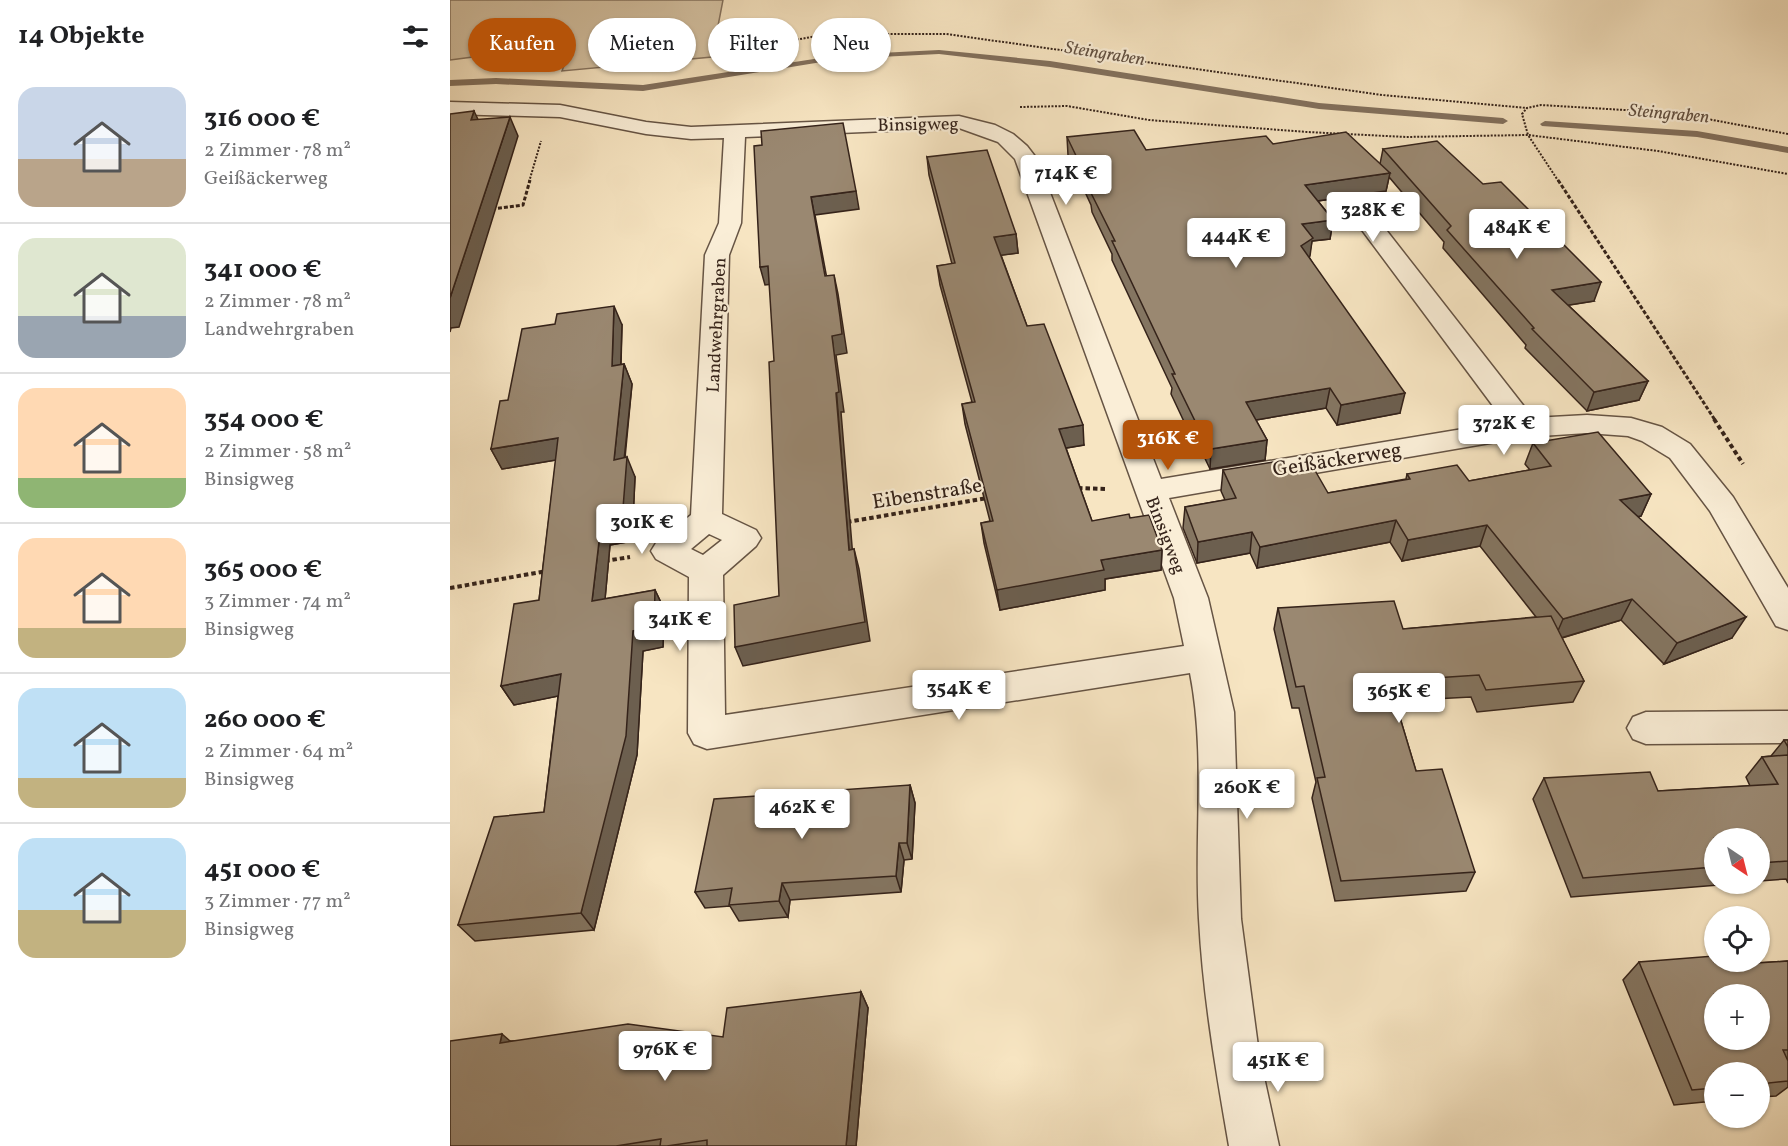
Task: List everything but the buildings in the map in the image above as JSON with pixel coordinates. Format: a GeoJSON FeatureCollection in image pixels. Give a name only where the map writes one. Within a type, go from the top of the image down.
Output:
{"type":"FeatureCollection","features":[{"type":"Feature","properties":{"kind":"street","name":"Binsigweg"},"geometry":{"type":"LineString","coordinates":[[450,108],[560,111],[670,132],[735,133],[931,121],[959,122],[984,127],[1017,146],[1030,170],[1191,598],[1216,712],[1220,919],[1236,1054],[1254,1146]]}},
{"type":"Feature","properties":{"kind":"street","name":"Landwehrgraben"},"geometry":{"type":"LineString","coordinates":[[706,519],[717,255],[730,223],[735,133]]}},
{"type":"Feature","properties":{"kind":"street"},"geometry":{"type":"LineString","coordinates":[[1369,224],[1525,428]]}},
{"type":"Feature","properties":{"kind":"street","name":"Geißäckerweg"},"geometry":{"type":"LineString","coordinates":[[1150,491],[1525,428],[1587,424],[1631,427],[1652,434],[1680,451],[1722,505],[1788,617]]}},
{"type":"Feature","properties":{"kind":"street"},"geometry":{"type":"LineString","coordinates":[[706,519],[745,538],[706,571],[667,551],[706,519]]}},
{"type":"Feature","properties":{"kind":"street"},"geometry":{"type":"LineString","coordinates":[[706,571],[707,733],[1204,657]]}},
{"type":"Feature","properties":{"kind":"street"},"geometry":{"type":"LineString","coordinates":[[1646,728],[1788,727]]}},
{"type":"Feature","properties":{"kind":"path"},"geometry":{"type":"LineString","coordinates":[[799,39],[827,34],[946,34],[1382,95],[1527,108],[1541,105],[1580,106],[1675,113],[1788,134]]}},
{"type":"Feature","properties":{"kind":"path"},"geometry":{"type":"LineString","coordinates":[[1017,107],[1067,106],[1149,120],[1307,132],[1406,136],[1528,135],[1612,143],[1701,156],[1788,174]]}},
{"type":"Feature","properties":{"kind":"path"},"geometry":{"type":"LineString","coordinates":[[1527,108],[1522,114],[1528,135],[1747,471]]}},
{"type":"Feature","properties":{"kind":"path"},"geometry":{"type":"LineString","coordinates":[[481,210],[523,205],[544,127],[560,111]]}},
{"type":"Feature","properties":{"kind":"path"},"geometry":{"type":"LineString","coordinates":[[1307,132],[1313,141]]}},
{"type":"Feature","properties":{"kind":"path"},"geometry":{"type":"LineString","coordinates":[[1066,488],[1150,491]]}},
{"type":"Feature","properties":{"kind":"path","name":"Eibenstraße"},"geometry":{"type":"LineString","coordinates":[[844,522],[996,497]]}},
{"type":"Feature","properties":{"kind":"path"},"geometry":{"type":"LineString","coordinates":[[596,563],[667,551]]}},
{"type":"Feature","properties":{"kind":"path"},"geometry":{"type":"LineString","coordinates":[[450,588],[551,571]]}},
{"type":"Feature","properties":{"kind":"shaded area"},"geometry":{"type":"Polygon","coordinates":[[[450,0],[723,0],[720,18],[708,18],[708,57],[696,58],[696,18],[588,18],[588,69],[576,70],[576,18],[468,18],[468,58],[450,60],[450,0]]]}},
{"type":"Feature","properties":{"kind":"waterway","name":"Steingraben"},"geometry":{"type":"LineString","coordinates":[[450,83],[496,81],[643,88],[840,57],[939,52],[1050,64],[1319,106],[1503,121]]}},
{"type":"Feature","properties":{"kind":"waterway","name":"Steingraben"},"geometry":{"type":"LineString","coordinates":[[1545,124],[1697,134],[1788,150]]}}]}
